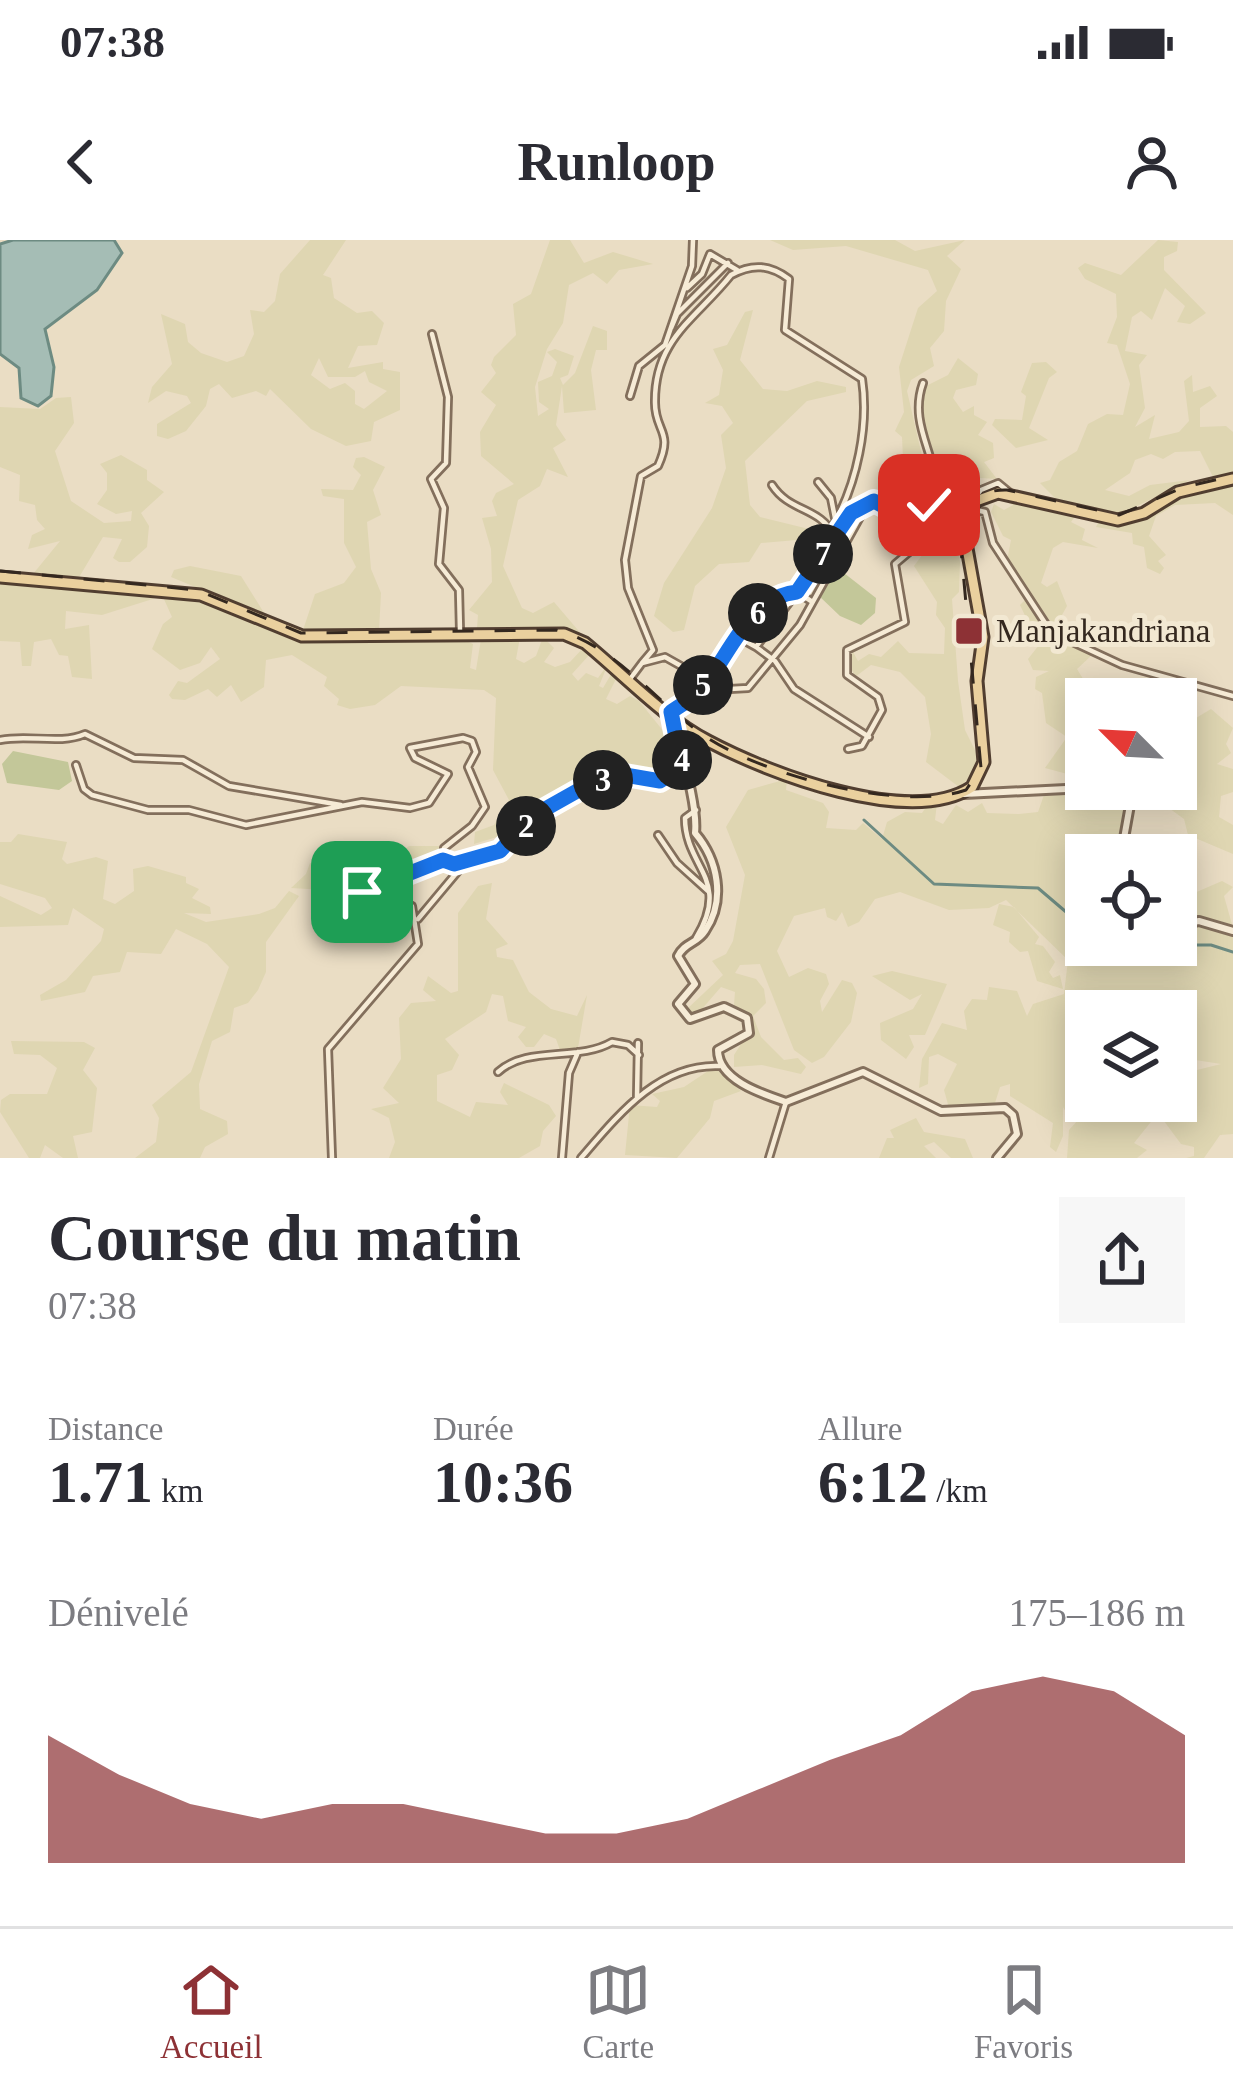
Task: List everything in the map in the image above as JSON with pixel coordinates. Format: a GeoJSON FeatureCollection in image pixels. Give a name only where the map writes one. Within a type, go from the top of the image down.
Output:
{"type":"FeatureCollection","features":[{"type":"Feature","properties":{"kind":"main road"},"geometry":{"type":"LineString","coordinates":[[0,577],[201,596],[302,636],[564,634],[585,644],[706,740],[851,796],[960,794],[978,780],[984,762],[977,681],[983,637],[963,526],[976,500],[1012,494],[1118,520],[1144,513],[1178,492],[1233,479]]}},
{"type":"Feature","properties":{"kind":"street"},"geometry":{"type":"LineString","coordinates":[[630,679],[652,654],[652,644],[628,588],[625,560],[641,476],[658,466],[667,442],[654,407],[668,333],[692,266],[693,240]]}},
{"type":"Feature","properties":{"kind":"street"},"geometry":{"type":"LineString","coordinates":[[682,291],[701,274],[710,254],[738,271]]}},
{"type":"Feature","properties":{"kind":"street"},"geometry":{"type":"LineString","coordinates":[[668,333],[688,302],[728,263]]}},
{"type":"Feature","properties":{"kind":"street"},"geometry":{"type":"LineString","coordinates":[[630,396],[639,366],[738,271],[771,267],[790,279],[785,330],[862,380],[865,420],[852,485],[834,524]]}},
{"type":"Feature","properties":{"kind":"street"},"geometry":{"type":"LineString","coordinates":[[701,274],[720,289]]}},
{"type":"Feature","properties":{"kind":"street"},"geometry":{"type":"LineString","coordinates":[[688,302],[700,307]]}},
{"type":"Feature","properties":{"kind":"street"},"geometry":{"type":"LineString","coordinates":[[432,334],[448,397],[446,463],[431,478],[444,508],[439,564],[459,590],[459,633]]}},
{"type":"Feature","properties":{"kind":"street"},"geometry":{"type":"LineString","coordinates":[[848,749],[869,737],[880,722],[881,704],[848,675],[844,660],[852,645],[904,622],[895,564],[920,536],[923,514],[936,489],[917,423],[923,383]]}},
{"type":"Feature","properties":{"kind":"street"},"geometry":{"type":"LineString","coordinates":[[818,482],[834,504],[835,537]]}},
{"type":"Feature","properties":{"kind":"street"},"geometry":{"type":"LineString","coordinates":[[755,647],[856,508],[869,502],[906,516],[957,517],[981,490],[998,483],[1012,494]]}},
{"type":"Feature","properties":{"kind":"street"},"geometry":{"type":"LineString","coordinates":[[772,485],[786,503],[823,516],[835,537]]}},
{"type":"Feature","properties":{"kind":"street"},"geometry":{"type":"LineString","coordinates":[[716,666],[730,689],[743,692],[813,602],[869,502]]}},
{"type":"Feature","properties":{"kind":"street"},"geometry":{"type":"LineString","coordinates":[[880,505],[908,553]]}},
{"type":"Feature","properties":{"kind":"street"},"geometry":{"type":"LineString","coordinates":[[963,526],[972,513],[985,512],[993,543],[1051,632],[1122,665],[1233,696]]}},
{"type":"Feature","properties":{"kind":"street"},"geometry":{"type":"LineString","coordinates":[[811,571],[825,581]]}},
{"type":"Feature","properties":{"kind":"street"},"geometry":{"type":"LineString","coordinates":[[813,602],[797,592],[784,593],[768,604],[736,636],[701,689],[671,712],[696,810],[695,832],[713,857],[718,887],[709,926],[678,956],[695,984],[679,999],[686,1017],[724,1007],[737,1010],[751,1027],[743,1039],[718,1051],[722,1066],[738,1082],[786,1102],[863,1072],[941,1111],[1005,1108],[1013,1115],[1017,1134],[997,1158]]}},
{"type":"Feature","properties":{"kind":"street"},"geometry":{"type":"LineString","coordinates":[[736,636],[772,658],[794,689],[869,737]]}},
{"type":"Feature","properties":{"kind":"street"},"geometry":{"type":"LineString","coordinates":[[642,663],[665,657],[706,680]]}},
{"type":"Feature","properties":{"kind":"street"},"geometry":{"type":"LineString","coordinates":[[0,740],[26,735],[67,741],[85,734],[134,758],[183,760],[229,786],[346,806]]}},
{"type":"Feature","properties":{"kind":"street"},"geometry":{"type":"LineString","coordinates":[[76,765],[92,795],[148,810],[189,810],[246,825],[362,802],[410,808],[429,803],[448,774],[415,758],[410,748],[463,738],[472,741],[476,752],[468,767],[485,807],[472,826],[448,843],[443,860]]}},
{"type":"Feature","properties":{"kind":"street"},"geometry":{"type":"LineString","coordinates":[[332,1158],[328,1049],[366,1000],[410,959],[418,944],[418,919],[405,902],[380,895],[364,901],[359,895],[443,860],[465,862],[500,851],[531,817],[586,786],[625,775],[660,781],[682,767]]}},
{"type":"Feature","properties":{"kind":"street"},"geometry":{"type":"LineString","coordinates":[[960,794],[1065,789]]}},
{"type":"Feature","properties":{"kind":"street"},"geometry":{"type":"LineString","coordinates":[[691,942],[706,919],[709,896],[709,878],[685,833],[685,818],[696,810]]}},
{"type":"Feature","properties":{"kind":"street"},"geometry":{"type":"LineString","coordinates":[[658,835],[709,896]]}},
{"type":"Feature","properties":{"kind":"street"},"geometry":{"type":"LineString","coordinates":[[418,919],[465,862]]}},
{"type":"Feature","properties":{"kind":"street"},"geometry":{"type":"LineString","coordinates":[[1197,921],[1233,932]]}},
{"type":"Feature","properties":{"kind":"street"},"geometry":{"type":"LineString","coordinates":[[498,1072],[509,1061],[593,1053],[620,1042],[639,1055]]}},
{"type":"Feature","properties":{"kind":"street"},"geometry":{"type":"LineString","coordinates":[[637,1096],[638,1042]]}},
{"type":"Feature","properties":{"kind":"street"},"geometry":{"type":"LineString","coordinates":[[562,1158],[569,1073],[578,1052]]}},
{"type":"Feature","properties":{"kind":"street"},"geometry":{"type":"LineString","coordinates":[[581,1158],[637,1096],[679,1070],[722,1066]]}},
{"type":"Feature","properties":{"kind":"street"},"geometry":{"type":"LineString","coordinates":[[769,1158],[786,1102]]}},
{"type":"Feature","properties":{"kind":"shaded area"},"geometry":{"type":"Polygon","coordinates":[[[310,240],[346,240],[323,275],[331,278],[334,298],[357,313],[372,311],[384,323],[377,345],[358,346],[348,368],[383,362],[383,369],[400,372],[400,410],[374,422],[371,441],[346,446],[311,429],[270,389],[266,396],[256,391],[232,398],[219,384],[210,389],[206,406],[186,431],[168,439],[157,436],[157,424],[191,403],[187,396],[166,391],[148,403],[152,387],[172,364],[161,314],[185,324],[188,342],[201,353],[227,362],[244,356],[254,334],[250,310],[264,312],[275,301],[280,274],[310,240]],[[319,358],[311,375],[330,389],[345,383],[355,391],[355,404],[364,409],[387,391],[369,382],[365,371],[355,377],[328,377],[319,358]]]}},
{"type":"Feature","properties":{"kind":"shaded area"},"geometry":{"type":"Polygon","coordinates":[[[550,240],[570,240],[584,263],[613,252],[653,264],[619,270],[607,284],[593,273],[569,285],[563,323],[547,349],[535,387],[538,416],[549,409],[539,402],[538,382],[552,376],[557,362],[547,352],[555,349],[574,356],[568,375],[560,378],[563,385],[575,373],[593,326],[607,331],[607,350],[596,350],[591,370],[596,410],[564,413],[562,386],[556,425],[566,440],[553,448],[568,477],[547,469],[540,486],[518,500],[503,566],[522,608],[533,613],[554,602],[583,636],[546,627],[477,628],[478,615],[469,610],[492,582],[491,549],[482,518],[497,516],[492,501],[496,493],[514,484],[481,456],[480,432],[496,405],[481,392],[496,373],[491,365],[494,357],[516,335],[513,304],[531,294],[550,240]]]}},
{"type":"Feature","properties":{"kind":"shaded area"},"geometry":{"type":"Polygon","coordinates":[[[770,240],[895,240],[915,251],[965,240],[947,256],[961,269],[946,301],[944,331],[930,348],[934,366],[911,380],[907,391],[926,473],[935,491],[930,502],[924,505],[909,496],[890,472],[903,459],[902,437],[895,431],[904,412],[899,367],[918,308],[937,291],[928,270],[846,246],[793,250],[770,240]]]}},
{"type":"Feature","properties":{"kind":"shaded area"},"geometry":{"type":"Polygon","coordinates":[[[1158,240],[1178,242],[1177,251],[1164,257],[1164,270],[1206,313],[1190,324],[1177,322],[1185,306],[1165,288],[1152,320],[1141,311],[1132,317],[1125,351],[1147,355],[1139,365],[1145,408],[1135,427],[1155,415],[1149,439],[1179,432],[1189,421],[1184,381],[1192,375],[1193,392],[1210,386],[1217,396],[1200,408],[1200,427],[1226,426],[1233,432],[1233,473],[1213,477],[1200,451],[1175,452],[1163,459],[1151,454],[1135,460],[1130,473],[1105,490],[1129,496],[1150,485],[1190,480],[1121,514],[1055,498],[1040,483],[1050,480],[1059,462],[1077,451],[1088,424],[1107,414],[1123,415],[1130,384],[1117,345],[1107,343],[1117,317],[1116,294],[1085,279],[1078,268],[1085,263],[1121,275],[1158,240]]]}},
{"type":"Feature","properties":{"kind":"shaded area"},"geometry":{"type":"Polygon","coordinates":[[[753,310],[740,360],[763,389],[787,391],[817,381],[846,387],[846,392],[807,401],[745,461],[750,505],[760,517],[813,530],[808,539],[761,543],[749,562],[719,564],[695,586],[684,630],[673,632],[654,616],[664,583],[712,508],[726,468],[721,435],[733,423],[722,406],[705,403],[719,395],[723,370],[713,349],[727,345],[745,312],[753,310]]]}},
{"type":"Feature","properties":{"kind":"shaded area"},"geometry":{"type":"Polygon","coordinates":[[[958,358],[978,374],[976,385],[956,390],[953,398],[963,412],[974,406],[974,415],[987,422],[978,435],[993,443],[994,458],[984,462],[997,479],[980,478],[979,469],[956,461],[950,464],[948,480],[937,482],[928,460],[918,413],[924,387],[948,375],[958,358]]]}},
{"type":"Feature","properties":{"kind":"shaded area"},"geometry":{"type":"Polygon","coordinates":[[[1046,362],[1057,372],[1049,378],[1029,428],[1048,440],[1016,448],[992,425],[995,419],[1022,420],[1026,396],[1021,392],[1032,363],[1046,362]]]}},
{"type":"Feature","properties":{"kind":"shaded area"},"geometry":{"type":"Polygon","coordinates":[[[71,397],[74,423],[55,451],[71,501],[104,523],[131,521],[132,511],[116,514],[97,504],[107,490],[107,473],[100,464],[121,455],[147,470],[147,480],[164,492],[141,513],[149,526],[147,547],[130,562],[119,562],[113,558],[122,539],[103,537],[78,579],[33,574],[60,541],[28,549],[32,535],[45,529],[37,520],[35,505],[19,501],[20,475],[0,467],[0,407],[40,409],[56,398],[71,397]]]}},
{"type":"Feature","properties":{"kind":"shaded area"},"geometry":{"type":"Polygon","coordinates":[[[356,458],[385,467],[373,490],[381,515],[367,522],[371,569],[381,593],[379,631],[303,630],[315,594],[344,583],[356,567],[344,543],[344,499],[323,496],[321,489],[353,490],[361,475],[353,467],[356,458]]]}},
{"type":"Feature","properties":{"kind":"shaded area"},"geometry":{"type":"Polygon","coordinates":[[[1233,483],[1233,515],[1215,503],[1175,505],[1156,516],[1149,536],[1166,555],[1158,561],[1164,568],[1160,574],[1147,568],[1144,547],[1133,544],[1132,533],[1096,527],[1099,521],[1131,522],[1187,493],[1233,483]]]}},
{"type":"Feature","properties":{"kind":"shaded area"},"geometry":{"type":"Polygon","coordinates":[[[995,497],[1076,515],[1071,522],[1085,529],[1082,540],[1098,548],[1063,542],[1053,548],[1041,583],[1047,587],[1057,581],[1067,606],[1053,631],[1007,561],[1011,540],[1003,536],[991,512],[994,504],[1004,510],[1013,505],[995,497]]]}},
{"type":"Feature","properties":{"kind":"shaded area"},"geometry":{"type":"Polygon","coordinates":[[[935,518],[952,519],[960,562],[959,592],[952,599],[958,681],[965,730],[980,760],[975,774],[959,787],[926,762],[931,734],[925,697],[900,672],[871,665],[855,677],[849,663],[853,652],[858,661],[869,654],[881,657],[898,641],[909,653],[944,654],[945,628],[936,615],[937,602],[914,566],[932,542],[935,518]]]}},
{"type":"Feature","properties":{"kind":"shaded area"},"geometry":{"type":"Polygon","coordinates":[[[190,566],[241,576],[266,616],[171,577],[174,570],[190,566]]]}},
{"type":"Feature","properties":{"kind":"shaded area"},"geometry":{"type":"Polygon","coordinates":[[[0,581],[159,597],[102,615],[66,611],[65,629],[89,625],[92,679],[72,677],[68,656],[59,655],[51,639],[34,642],[31,666],[22,666],[20,642],[0,641],[0,581]]]}},
{"type":"Feature","properties":{"kind":"shaded area"},"geometry":{"type":"Polygon","coordinates":[[[163,597],[207,601],[296,641],[462,639],[473,644],[470,668],[476,670],[481,639],[520,637],[516,659],[524,663],[536,656],[543,637],[554,648],[544,662],[555,667],[570,662],[584,647],[591,653],[572,674],[578,681],[586,673],[598,678],[608,664],[599,686],[603,688],[613,671],[619,673],[606,699],[617,704],[630,696],[639,701],[673,743],[659,772],[636,767],[595,772],[559,802],[540,808],[537,803],[526,811],[520,830],[474,844],[475,832],[494,825],[509,800],[493,770],[496,698],[484,690],[401,686],[375,705],[350,709],[337,705],[339,699],[324,686],[327,677],[292,655],[266,660],[264,687],[241,702],[231,685],[217,697],[208,689],[185,700],[172,699],[169,695],[178,681],[187,683],[220,659],[211,647],[200,663],[180,670],[152,649],[163,624],[172,617],[163,597]]]}},
{"type":"Feature","properties":{"kind":"shaded area"},"geometry":{"type":"Polygon","coordinates":[[[1025,600],[1056,639],[1093,654],[1077,669],[1082,678],[1065,678],[1065,736],[1046,723],[1042,693],[1035,689],[1036,677],[1049,671],[1033,670],[1028,659],[1039,645],[1020,605],[1025,600]]]}},
{"type":"Feature","properties":{"kind":"shaded area"},"geometry":{"type":"Polygon","coordinates":[[[1211,709],[1233,728],[1226,744],[1231,753],[1217,764],[1233,769],[1233,792],[1221,796],[1219,817],[1233,825],[1233,854],[1197,839],[1197,834],[1188,834],[1184,819],[1172,810],[1197,810],[1197,717],[1211,709]]]}},
{"type":"Feature","properties":{"kind":"shaded area"},"geometry":{"type":"Polygon","coordinates":[[[1065,740],[1065,773],[1045,768],[1065,740]]]}},
{"type":"Feature","properties":{"kind":"shaded area"},"geometry":{"type":"Polygon","coordinates":[[[787,779],[786,790],[823,803],[829,812],[826,828],[856,830],[863,823],[882,839],[887,822],[905,812],[922,813],[929,803],[937,803],[935,820],[943,824],[956,805],[968,812],[982,803],[987,813],[1038,812],[1044,795],[1065,792],[1065,810],[1127,810],[1122,834],[1065,834],[1065,957],[1006,900],[989,908],[949,910],[900,892],[875,899],[859,922],[848,927],[842,912],[836,921],[827,917],[825,908],[794,916],[777,951],[789,977],[808,968],[826,974],[829,984],[820,1001],[822,1012],[842,980],[852,983],[857,993],[851,1022],[824,1057],[812,1063],[794,1050],[760,964],[740,965],[735,973],[756,979],[764,989],[766,1003],[753,1016],[761,1037],[784,1060],[798,1058],[806,1067],[801,1074],[762,1065],[734,1067],[734,1055],[752,1027],[734,1005],[735,992],[721,987],[695,1017],[686,1010],[723,975],[712,961],[726,954],[733,941],[745,875],[726,827],[748,790],[787,779]]]}},
{"type":"Feature","properties":{"kind":"shaded area"},"geometry":{"type":"Polygon","coordinates":[[[18,834],[67,842],[62,859],[67,864],[96,857],[108,861],[103,899],[115,904],[134,891],[133,869],[148,866],[186,877],[186,883],[199,889],[192,898],[210,907],[211,914],[184,913],[206,922],[259,914],[275,908],[289,891],[299,896],[266,942],[266,972],[258,990],[248,1003],[234,1008],[230,1032],[212,1041],[199,1084],[200,1109],[227,1121],[228,1134],[205,1147],[200,1158],[135,1158],[156,1142],[159,1118],[152,1105],[191,1072],[229,967],[207,944],[176,929],[161,954],[127,952],[120,972],[93,976],[85,992],[41,1001],[40,995],[66,980],[101,941],[104,929],[73,908],[68,925],[0,927],[0,896],[41,915],[52,908],[45,898],[0,884],[0,842],[11,842],[18,834]]]}},
{"type":"Feature","properties":{"kind":"shaded area"},"geometry":{"type":"Polygon","coordinates":[[[409,846],[440,846],[441,854],[397,868],[382,867],[374,884],[366,885],[363,876],[354,879],[349,903],[326,890],[291,888],[310,863],[347,870],[394,857],[409,846]]]}},
{"type":"Feature","properties":{"kind":"shaded area"},"geometry":{"type":"Polygon","coordinates":[[[1222,881],[1233,887],[1224,896],[1233,928],[1197,921],[1197,892],[1222,881]]]}},
{"type":"Feature","properties":{"kind":"shaded area"},"geometry":{"type":"Polygon","coordinates":[[[492,883],[486,919],[508,944],[496,949],[497,957],[513,960],[529,992],[551,1009],[577,1016],[587,995],[578,1048],[560,1050],[556,1039],[544,1034],[534,1047],[526,1047],[518,1037],[526,1027],[508,1021],[503,996],[492,994],[486,1012],[445,1039],[459,1055],[452,1070],[437,1075],[437,1101],[470,1117],[476,1102],[508,1105],[500,1092],[504,1083],[549,1105],[556,1116],[543,1131],[540,1146],[519,1158],[389,1158],[395,1142],[389,1118],[371,1109],[399,1103],[383,1088],[401,1059],[399,1018],[411,1003],[436,1001],[423,990],[428,976],[451,993],[458,991],[458,913],[478,886],[492,883]]]}},
{"type":"Feature","properties":{"kind":"shaded area"},"geometry":{"type":"Polygon","coordinates":[[[999,904],[1014,907],[1039,937],[1035,944],[1043,946],[1055,962],[1049,972],[1053,978],[1060,975],[1063,989],[1037,981],[1028,951],[1020,952],[1009,942],[1010,932],[993,925],[999,904]]]}},
{"type":"Feature","properties":{"kind":"shaded area"},"geometry":{"type":"Polygon","coordinates":[[[1197,924],[1233,933],[1233,1134],[1220,1135],[1204,1158],[1186,1158],[1194,1156],[1194,1147],[1181,1144],[1165,1122],[1197,1122],[1197,1070],[1221,1064],[1197,1060],[1197,990],[1065,990],[1065,1110],[1063,1107],[1063,1136],[1056,1152],[1050,1147],[1053,1123],[1010,1096],[1010,1084],[1000,1087],[995,1103],[949,1108],[944,1090],[957,1064],[938,1054],[929,1057],[928,1084],[919,1088],[922,1059],[942,1023],[967,1030],[964,1011],[972,999],[987,1000],[989,987],[1017,991],[1027,1016],[1033,1004],[1064,994],[1067,966],[1197,966],[1197,924]]]}},
{"type":"Feature","properties":{"kind":"shaded area"},"geometry":{"type":"Polygon","coordinates":[[[892,971],[947,984],[925,1035],[909,1035],[914,1047],[906,1059],[881,1040],[880,1023],[913,1009],[922,994],[910,1000],[872,976],[892,971]]]}},
{"type":"Feature","properties":{"kind":"shaded area"},"geometry":{"type":"Polygon","coordinates":[[[11,1041],[84,1042],[95,1048],[83,1070],[97,1088],[92,1132],[73,1136],[78,1158],[63,1158],[45,1145],[40,1158],[29,1158],[0,1112],[1,1100],[10,1094],[47,1094],[57,1068],[40,1055],[14,1054],[11,1041]]]}},
{"type":"Feature","properties":{"kind":"shaded area"},"geometry":{"type":"Polygon","coordinates":[[[714,1067],[741,1091],[714,1101],[710,1118],[677,1158],[625,1155],[630,1105],[657,1107],[660,1101],[652,1094],[684,1087],[714,1067]]]}},
{"type":"Feature","properties":{"kind":"shaded area"},"geometry":{"type":"Polygon","coordinates":[[[916,1118],[924,1132],[965,1139],[973,1158],[951,1158],[934,1142],[924,1146],[936,1158],[879,1158],[887,1138],[894,1138],[890,1130],[916,1118]]]}},
{"type":"Feature","properties":{"kind":"shaded area"},"geometry":{"type":"Polygon","coordinates":[[[1076,1122],[1151,1122],[1134,1143],[1147,1150],[1137,1158],[1067,1158],[1069,1130],[1076,1122]]]}},
{"type":"Feature","properties":{"kind":"green space"},"geometry":{"type":"Polygon","coordinates":[[[835,566],[876,598],[875,613],[861,625],[840,616],[818,595],[835,566]]]}},
{"type":"Feature","properties":{"kind":"green space"},"geometry":{"type":"Polygon","coordinates":[[[13,751],[68,762],[72,781],[59,790],[7,783],[2,764],[13,751]]]}},
{"type":"Feature","properties":{"kind":"water"},"geometry":{"type":"Polygon","coordinates":[[[114,240],[122,253],[97,290],[45,329],[54,367],[51,396],[38,406],[21,398],[19,368],[0,354],[0,244],[114,240]]]}},
{"type":"Feature","properties":{"kind":"waterway"},"geometry":{"type":"LineString","coordinates":[[864,820],[934,884],[1038,888],[1065,911]]}},
{"type":"Feature","properties":{"kind":"waterway"},"geometry":{"type":"LineString","coordinates":[[1197,945],[1233,952]]}},
{"type":"Feature","properties":{"kind":"railway"},"geometry":{"type":"LineString","coordinates":[[0,571],[197,590],[301,633],[556,630],[595,647],[699,732],[754,762],[867,793],[938,796],[966,790],[981,768],[960,538],[963,518],[972,503],[987,493],[1007,490],[1119,515],[1184,487],[1233,476]]}},
{"type":"Feature","properties":{"kind":"place","name":"Manjakandriana"},"geometry":{"type":"Point","coordinates":[969,631]}},
{"type":"Feature","properties":{"kind":"route"},"geometry":{"type":"LineString","coordinates":[[362,892],[443,860],[454,864],[500,851],[512,844],[531,817],[586,786],[625,775],[652,781],[667,778],[682,767],[671,712],[701,689],[753,617],[784,593],[797,592],[851,513],[874,501],[906,516],[923,514],[929,505]]}}]}
